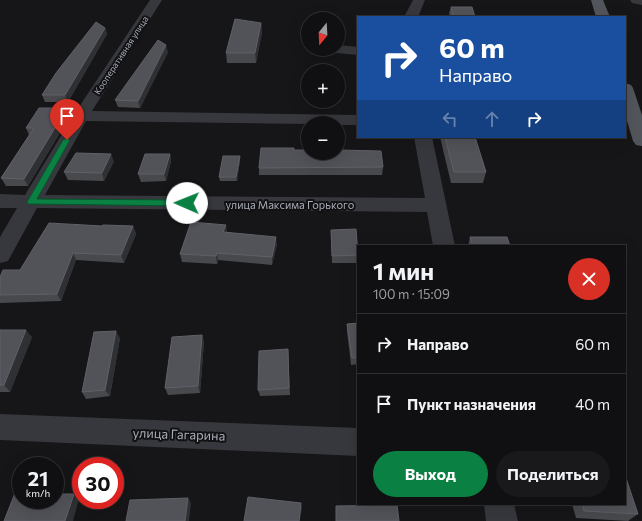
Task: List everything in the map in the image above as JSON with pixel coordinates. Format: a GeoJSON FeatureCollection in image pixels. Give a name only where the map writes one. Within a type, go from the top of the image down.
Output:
{"type":"FeatureCollection","features":[{"type":"Feature","properties":{"kind":"main road"},"geometry":{"type":"LineString","coordinates":[[597,0],[602,16]]}},
{"type":"Feature","properties":{"kind":"main road"},"geometry":{"type":"LineString","coordinates":[[626,91],[642,141]]}},
{"type":"Feature","properties":{"kind":"street","name":"Кооперативная улица"},"geometry":{"type":"LineString","coordinates":[[0,255],[81,116],[156,0]]}},
{"type":"Feature","properties":{"kind":"street"},"geometry":{"type":"LineString","coordinates":[[411,16],[419,0]]}},
{"type":"Feature","properties":{"kind":"street"},"geometry":{"type":"LineString","coordinates":[[636,0],[642,1]]}},
{"type":"Feature","properties":{"kind":"street"},"geometry":{"type":"LineString","coordinates":[[345,50],[357,51]]}},
{"type":"Feature","properties":{"kind":"street"},"geometry":{"type":"LineString","coordinates":[[81,116],[357,120]]}},
{"type":"Feature","properties":{"kind":"street"},"geometry":{"type":"LineString","coordinates":[[423,138],[444,245]]}},
{"type":"Feature","properties":{"kind":"street","name":"улица Максима Горького"},"geometry":{"type":"LineString","coordinates":[[0,201],[435,205]]}},
{"type":"Feature","properties":{"kind":"street","name":"улица Гагарина"},"geometry":{"type":"LineString","coordinates":[[2,431],[357,442]]}},
{"type":"Feature","properties":{"kind":"street"},"geometry":{"type":"LineString","coordinates":[[499,505],[502,521]]}},
{"type":"Feature","properties":{"kind":"building"},"geometry":{"type":"Polygon","coordinates":[[[451,7],[472,7],[475,16],[453,16],[451,7]]]}},
{"type":"Feature","properties":{"kind":"building"},"geometry":{"type":"Polygon","coordinates":[[[235,19],[261,23],[255,53],[226,53],[235,19]]]}},
{"type":"Feature","properties":{"kind":"building"},"geometry":{"type":"Polygon","coordinates":[[[96,22],[105,28],[65,95],[42,95],[56,73],[96,22]]]}},
{"type":"Feature","properties":{"kind":"building"},"geometry":{"type":"Polygon","coordinates":[[[158,40],[166,45],[138,101],[115,100],[158,40]]]}},
{"type":"Feature","properties":{"kind":"building"},"geometry":{"type":"Polygon","coordinates":[[[39,108],[67,108],[24,179],[1,178],[34,128],[26,128],[39,108]]]}},
{"type":"Feature","properties":{"kind":"building"},"geometry":{"type":"Polygon","coordinates":[[[445,138],[475,138],[486,172],[454,172],[445,138]]]}},
{"type":"Feature","properties":{"kind":"building"},"geometry":{"type":"Polygon","coordinates":[[[261,148],[294,148],[294,150],[301,150],[301,160],[345,160],[345,150],[381,151],[383,167],[259,168],[261,148]]]}},
{"type":"Feature","properties":{"kind":"building"},"geometry":{"type":"Polygon","coordinates":[[[76,153],[111,154],[102,173],[64,172],[76,153]]]}},
{"type":"Feature","properties":{"kind":"building"},"geometry":{"type":"Polygon","coordinates":[[[145,154],[170,154],[164,174],[138,174],[145,154]]]}},
{"type":"Feature","properties":{"kind":"building"},"geometry":{"type":"Polygon","coordinates":[[[223,156],[240,156],[236,177],[219,177],[223,156]]]}},
{"type":"Feature","properties":{"kind":"building"},"geometry":{"type":"Polygon","coordinates":[[[191,222],[226,225],[223,232],[276,237],[272,257],[217,253],[216,256],[180,254],[191,222]]]}},
{"type":"Feature","properties":{"kind":"building"},"geometry":{"type":"Polygon","coordinates":[[[49,223],[133,226],[121,255],[73,253],[57,294],[0,295],[0,277],[3,270],[20,270],[49,223]]]}},
{"type":"Feature","properties":{"kind":"building"},"geometry":{"type":"Polygon","coordinates":[[[356,229],[357,255],[332,256],[331,230],[356,229]]]}},
{"type":"Feature","properties":{"kind":"building"},"geometry":{"type":"Polygon","coordinates":[[[470,237],[507,237],[510,245],[473,245],[470,237]]]}},
{"type":"Feature","properties":{"kind":"building"},"geometry":{"type":"Polygon","coordinates":[[[357,323],[357,357],[352,358],[347,324],[357,323]]]}},
{"type":"Feature","properties":{"kind":"building"},"geometry":{"type":"Polygon","coordinates":[[[0,330],[26,330],[4,385],[0,385],[0,330]]]}},
{"type":"Feature","properties":{"kind":"building"},"geometry":{"type":"Polygon","coordinates":[[[116,331],[105,390],[82,392],[94,332],[116,331]]]}},
{"type":"Feature","properties":{"kind":"building"},"geometry":{"type":"Polygon","coordinates":[[[202,335],[198,386],[165,388],[172,337],[202,335]]]}},
{"type":"Feature","properties":{"kind":"building"},"geometry":{"type":"Polygon","coordinates":[[[288,349],[289,388],[258,390],[259,351],[288,349]]]}},
{"type":"Feature","properties":{"kind":"building"},"geometry":{"type":"Polygon","coordinates":[[[626,478],[638,514],[584,511],[582,505],[626,505],[626,478]]]}},
{"type":"Feature","properties":{"kind":"building"},"geometry":{"type":"Polygon","coordinates":[[[64,494],[72,494],[72,500],[65,521],[4,521],[12,501],[12,509],[64,509],[64,494]]]}},
{"type":"Feature","properties":{"kind":"building"},"geometry":{"type":"Polygon","coordinates":[[[248,497],[301,503],[299,521],[244,521],[248,497]]]}},
{"type":"Feature","properties":{"kind":"building"},"geometry":{"type":"Polygon","coordinates":[[[188,498],[185,521],[126,521],[130,500],[188,498]]]}},
{"type":"Feature","properties":{"kind":"building"},"geometry":{"type":"Polygon","coordinates":[[[397,505],[399,521],[336,521],[336,506],[397,505]]]}},
{"type":"Feature","properties":{"kind":"route"},"geometry":{"type":"LineString","coordinates":[[67,140],[31,202],[187,203]]}}]}
